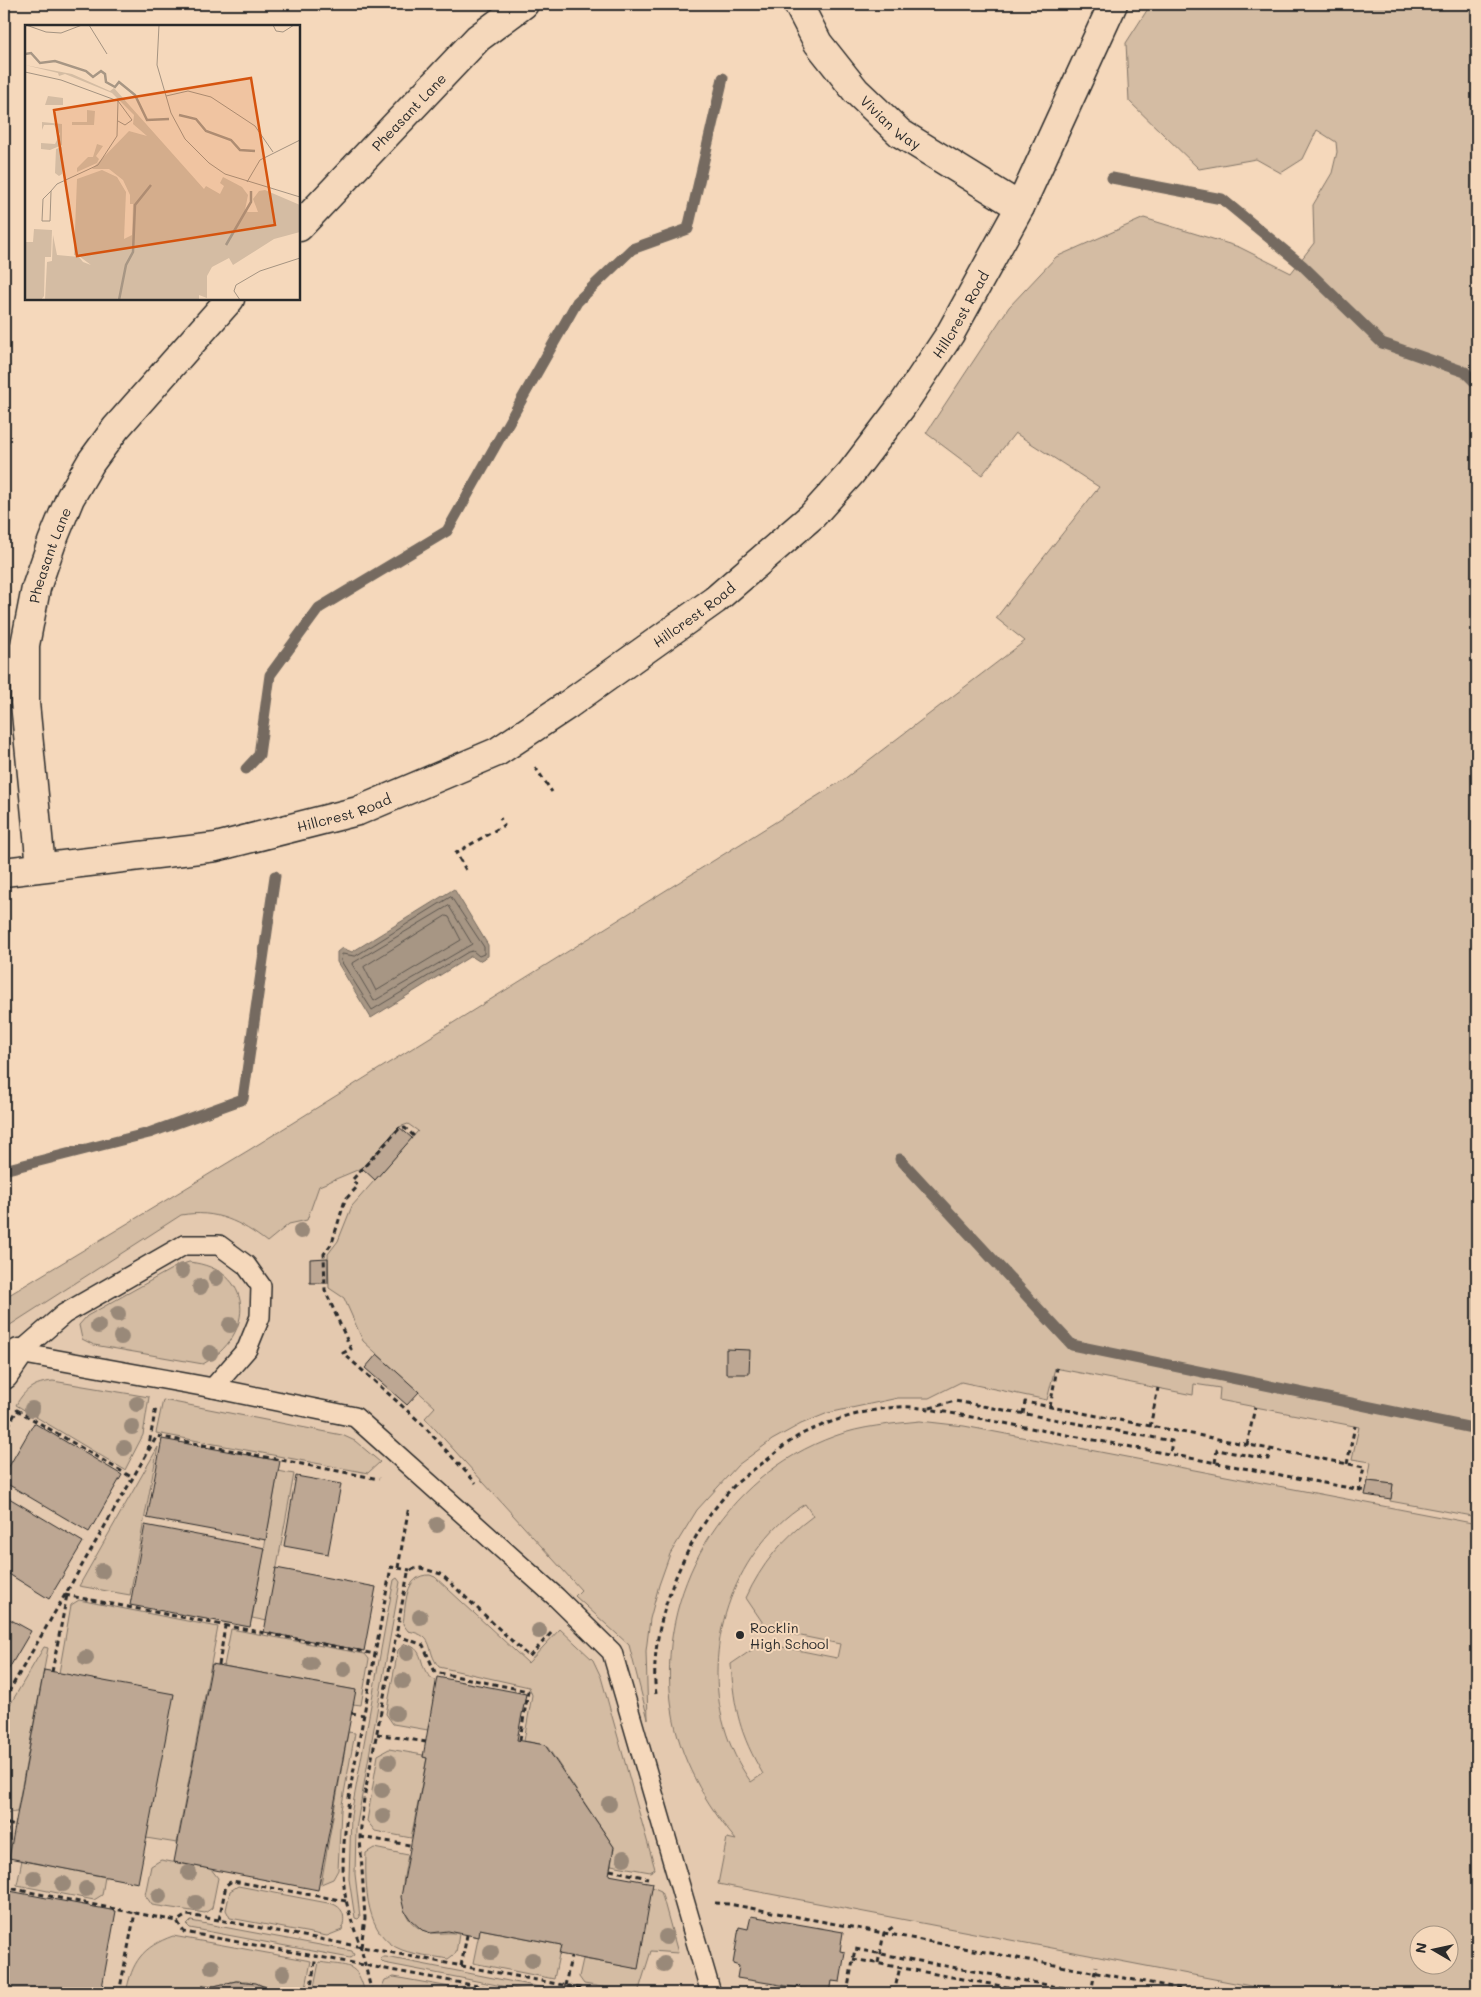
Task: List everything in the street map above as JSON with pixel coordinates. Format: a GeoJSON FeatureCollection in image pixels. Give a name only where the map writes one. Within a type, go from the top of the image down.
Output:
{"type":"FeatureCollection","features":[{"type":"Feature","properties":{"kind":"street","name":"Pheasant Lane"},"geometry":{"type":"LineString","coordinates":[[300,226],[478,38],[524,4]]}},
{"type":"Feature","properties":{"kind":"street","name":"Vivian Way"},"geometry":{"type":"LineString","coordinates":[[798,4],[818,43],[856,91],[900,133],[1020,207]]}},
{"type":"Feature","properties":{"kind":"street","name":"Hillcrest Road"},"geometry":{"type":"LineString","coordinates":[[4,872],[216,847],[349,813],[468,766],[517,740],[715,600],[812,516],[851,473],[902,406],[950,334],[1020,207],[1113,4]]}},
{"type":"Feature","properties":{"kind":"street","name":"Pheasant Lane"},"geometry":{"type":"LineString","coordinates":[[41,867],[25,703],[25,645],[36,588],[70,498],[92,462],[116,428],[229,300]]}},
{"type":"Feature","properties":{"kind":"street"},"geometry":{"type":"LineString","coordinates":[[4,1375],[18,1352]]}},
{"type":"Feature","properties":{"kind":"lane"},"geometry":{"type":"LineString","coordinates":[[18,1352],[64,1314],[184,1245],[219,1245],[246,1265],[260,1286],[260,1317],[247,1350],[213,1388]]}},
{"type":"Feature","properties":{"kind":"lane"},"geometry":{"type":"LineString","coordinates":[[18,1352],[356,1417],[556,1597],[612,1652],[711,1993]]}},
{"type":"Feature","properties":{"kind":"path"},"geometry":{"type":"LineString","coordinates":[[466,870],[456,853],[504,825],[500,818]]}},
{"type":"Feature","properties":{"kind":"path"},"geometry":{"type":"LineString","coordinates":[[414,1136],[405,1128],[399,1129],[352,1180],[358,1186],[345,1200],[332,1243],[324,1254],[326,1290],[351,1349],[343,1353],[421,1424],[481,1489]]}},
{"type":"Feature","properties":{"kind":"path"},"geometry":{"type":"LineString","coordinates":[[1050,1407],[1058,1368]]}},
{"type":"Feature","properties":{"kind":"path"},"geometry":{"type":"LineString","coordinates":[[1150,1427],[1158,1388]]}},
{"type":"Feature","properties":{"kind":"path"},"geometry":{"type":"LineString","coordinates":[[929,1409],[954,1401],[1172,1441],[1170,1454]]}},
{"type":"Feature","properties":{"kind":"path"},"geometry":{"type":"LineString","coordinates":[[1023,1414],[1025,1402],[1364,1467],[1359,1490]]}},
{"type":"Feature","properties":{"kind":"path"},"geometry":{"type":"LineString","coordinates":[[657,1699],[657,1644],[674,1580],[698,1535],[718,1504],[737,1483],[792,1440],[832,1422],[872,1411],[900,1406],[929,1409],[1366,1491]]}},
{"type":"Feature","properties":{"kind":"path"},"geometry":{"type":"LineString","coordinates":[[1247,1445],[1255,1406]]}},
{"type":"Feature","properties":{"kind":"path"},"geometry":{"type":"LineString","coordinates":[[4,1434],[17,1410],[133,1478]]}},
{"type":"Feature","properties":{"kind":"path"},"geometry":{"type":"LineString","coordinates":[[1347,1464],[1355,1426]]}},
{"type":"Feature","properties":{"kind":"path"},"geometry":{"type":"LineString","coordinates":[[4,1700],[157,1436],[381,1479]]}},
{"type":"Feature","properties":{"kind":"path"},"geometry":{"type":"LineString","coordinates":[[1215,1463],[1217,1450],[1268,1460],[1270,1450]]}},
{"type":"Feature","properties":{"kind":"path"},"geometry":{"type":"LineString","coordinates":[[398,1568],[411,1497]]}},
{"type":"Feature","properties":{"kind":"path"},"geometry":{"type":"LineString","coordinates":[[372,1993],[360,1948],[350,1922],[346,1901],[343,1853],[346,1818],[391,1567],[410,1570],[421,1568],[430,1570],[450,1581],[529,1657],[558,1625]]}},
{"type":"Feature","properties":{"kind":"path"},"geometry":{"type":"LineString","coordinates":[[360,1948],[365,1918],[360,1837],[364,1798],[410,1570]]}},
{"type":"Feature","properties":{"kind":"path"},"geometry":{"type":"LineString","coordinates":[[66,1595],[375,1654]]}},
{"type":"Feature","properties":{"kind":"path"},"geometry":{"type":"LineString","coordinates":[[52,1672],[66,1595]]}},
{"type":"Feature","properties":{"kind":"path"},"geometry":{"type":"LineString","coordinates":[[219,1665],[225,1626]]}},
{"type":"Feature","properties":{"kind":"path"},"geometry":{"type":"LineString","coordinates":[[396,1635],[423,1645],[434,1672],[528,1691],[520,1740]]}},
{"type":"Feature","properties":{"kind":"path"},"geometry":{"type":"LineString","coordinates":[[351,1713],[364,1715]]}},
{"type":"Feature","properties":{"kind":"path"},"geometry":{"type":"LineString","coordinates":[[377,1734],[426,1742]]}},
{"type":"Feature","properties":{"kind":"path"},"geometry":{"type":"LineString","coordinates":[[4,1822],[15,1826]]}},
{"type":"Feature","properties":{"kind":"path"},"geometry":{"type":"LineString","coordinates":[[4,1852],[8,1824]]}},
{"type":"Feature","properties":{"kind":"path"},"geometry":{"type":"LineString","coordinates":[[360,1837],[410,1846]]}},
{"type":"Feature","properties":{"kind":"path"},"geometry":{"type":"LineString","coordinates":[[610,1870],[652,1878]]}},
{"type":"Feature","properties":{"kind":"path"},"geometry":{"type":"LineString","coordinates":[[220,1920],[226,1885],[232,1881],[346,1901]]}},
{"type":"Feature","properties":{"kind":"path"},"geometry":{"type":"LineString","coordinates":[[4,1887],[177,1921],[187,1915],[220,1920],[605,1993]]}},
{"type":"Feature","properties":{"kind":"path"},"geometry":{"type":"LineString","coordinates":[[707,1903],[729,1904],[1204,1993]]}},
{"type":"Feature","properties":{"kind":"path"},"geometry":{"type":"LineString","coordinates":[[119,1993],[135,1913]]}},
{"type":"Feature","properties":{"kind":"path"},"geometry":{"type":"LineString","coordinates":[[177,1921],[184,1932],[516,1993]]}},
{"type":"Feature","properties":{"kind":"path"},"geometry":{"type":"LineString","coordinates":[[878,1963],[884,1933],[893,1927]]}},
{"type":"Feature","properties":{"kind":"path"},"geometry":{"type":"LineString","coordinates":[[461,1966],[467,1935]]}},
{"type":"Feature","properties":{"kind":"path"},"geometry":{"type":"LineString","coordinates":[[847,1993],[855,1949],[1090,1993],[1096,1966]]}},
{"type":"Feature","properties":{"kind":"path"},"geometry":{"type":"LineString","coordinates":[[310,1993],[316,1956]]}},
{"type":"Feature","properties":{"kind":"path"},"geometry":{"type":"LineString","coordinates":[[566,1986],[571,1957]]}},
{"type":"Feature","properties":{"kind":"path"},"geometry":{"type":"LineString","coordinates":[[853,1959],[1040,1993]]}},
{"type":"Feature","properties":{"kind":"path"},"geometry":{"type":"LineString","coordinates":[[894,1993],[900,1967]]}},
{"type":"Feature","properties":{"kind":"shaded area"},"geometry":{"type":"Polygon","coordinates":[[[1151,4],[1477,4],[1477,1517],[1390,1501],[1393,1484],[1368,1481],[1371,1462],[1352,1459],[1359,1427],[1219,1400],[1220,1388],[1194,1384],[1193,1395],[1055,1368],[1047,1400],[961,1382],[929,1398],[898,1398],[828,1413],[801,1424],[772,1440],[738,1465],[697,1510],[670,1554],[650,1619],[646,1651],[648,1719],[629,1645],[575,1596],[581,1590],[425,1418],[435,1407],[363,1341],[344,1298],[329,1288],[328,1254],[338,1241],[352,1206],[418,1131],[408,1124],[399,1127],[362,1168],[319,1186],[307,1220],[289,1224],[267,1242],[248,1228],[227,1219],[206,1214],[181,1215],[4,1329],[4,1298],[249,1150],[843,780],[1025,641],[996,618],[1099,487],[1015,433],[982,475],[926,433],[1009,307],[1056,257],[1144,218],[1239,247],[1291,273],[1314,243],[1313,205],[1332,173],[1337,152],[1336,142],[1317,130],[1303,159],[1281,173],[1256,159],[1199,169],[1129,101],[1126,43],[1151,4]]]}},
{"type":"Feature","properties":{"kind":"shaded area","name":"Rocklin High School"},"geometry":{"type":"Polygon","coordinates":[[[713,862],[1477,1336],[1477,1993],[4,1993],[4,1298],[249,1150],[713,862]]]}},
{"type":"Feature","properties":{"kind":"shaded area"},"geometry":{"type":"Polygon","coordinates":[[[189,1262],[211,1267],[226,1277],[236,1290],[241,1305],[239,1321],[232,1337],[220,1352],[203,1364],[94,1345],[82,1339],[79,1325],[87,1316],[177,1266],[189,1262]]]}},
{"type":"Feature","properties":{"kind":"shaded area"},"geometry":{"type":"Polygon","coordinates":[[[53,1381],[149,1397],[143,1435],[125,1470],[16,1405],[23,1395],[35,1385],[53,1381]]]}},
{"type":"Feature","properties":{"kind":"shaded area"},"geometry":{"type":"Polygon","coordinates":[[[163,1400],[342,1435],[355,1441],[380,1462],[368,1473],[156,1433],[163,1400]]]}},
{"type":"Feature","properties":{"kind":"shaded area"},"geometry":{"type":"Polygon","coordinates":[[[920,1421],[964,1426],[1477,1524],[1477,1993],[1287,1993],[718,1884],[727,1838],[736,1840],[714,1811],[695,1779],[675,1727],[672,1709],[670,1665],[675,1623],[687,1582],[705,1544],[730,1509],[760,1479],[795,1454],[835,1436],[887,1424],[920,1421]],[[805,1504],[791,1513],[766,1538],[740,1577],[728,1606],[720,1636],[717,1666],[718,1697],[724,1727],[735,1755],[751,1782],[763,1774],[749,1747],[739,1721],[731,1664],[762,1643],[837,1658],[840,1644],[767,1629],[746,1598],[759,1574],[774,1553],[792,1533],[813,1516],[805,1504]]]}},
{"type":"Feature","properties":{"kind":"shaded area"},"geometry":{"type":"Polygon","coordinates":[[[158,1447],[130,1595],[79,1586],[158,1447]]]}},
{"type":"Feature","properties":{"kind":"shaded area"},"geometry":{"type":"Polygon","coordinates":[[[278,1471],[294,1474],[267,1621],[252,1618],[278,1471]]]}},
{"type":"Feature","properties":{"kind":"shaded area"},"geometry":{"type":"Polygon","coordinates":[[[430,1575],[435,1577],[528,1663],[560,1629],[593,1660],[601,1677],[655,1869],[650,1872],[611,1865],[614,1847],[546,1745],[524,1741],[532,1695],[529,1687],[439,1667],[432,1655],[427,1640],[417,1633],[408,1631],[403,1624],[408,1592],[415,1580],[421,1576],[430,1575]]]}},
{"type":"Feature","properties":{"kind":"shaded area"},"geometry":{"type":"Polygon","coordinates":[[[397,1578],[400,1582],[356,1829],[355,1874],[360,1917],[358,1919],[355,1918],[349,1879],[351,1815],[394,1580],[397,1578]]]}},
{"type":"Feature","properties":{"kind":"shaded area"},"geometry":{"type":"Polygon","coordinates":[[[79,1600],[218,1627],[177,1843],[146,1838],[59,1673],[71,1605],[79,1600]]]}},
{"type":"Feature","properties":{"kind":"shaded area"},"geometry":{"type":"Polygon","coordinates":[[[231,1629],[365,1654],[369,1659],[361,1705],[353,1704],[355,1690],[224,1666],[231,1629]]]}},
{"type":"Feature","properties":{"kind":"shaded area"},"geometry":{"type":"Polygon","coordinates":[[[405,1644],[417,1651],[426,1672],[437,1681],[428,1730],[393,1724],[386,1714],[398,1650],[405,1644]]]}},
{"type":"Feature","properties":{"kind":"shaded area"},"geometry":{"type":"Polygon","coordinates":[[[44,1647],[48,1648],[17,1812],[4,1813],[4,1715],[44,1647]]]}},
{"type":"Feature","properties":{"kind":"shaded area"},"geometry":{"type":"Polygon","coordinates":[[[348,1732],[355,1733],[341,1810],[338,1870],[333,1879],[321,1884],[348,1732]]]}},
{"type":"Feature","properties":{"kind":"shaded area"},"geometry":{"type":"Polygon","coordinates":[[[389,1749],[423,1755],[423,1757],[427,1758],[411,1838],[375,1831],[367,1821],[378,1755],[389,1749]]]}},
{"type":"Feature","properties":{"kind":"shaded area"},"geometry":{"type":"Polygon","coordinates":[[[374,1848],[408,1855],[403,1888],[405,1910],[409,1919],[417,1927],[428,1932],[459,1934],[456,1953],[448,1959],[402,1950],[390,1943],[381,1934],[374,1922],[367,1895],[366,1853],[374,1848]]]}},
{"type":"Feature","properties":{"kind":"shaded area"},"geometry":{"type":"Polygon","coordinates":[[[22,1860],[105,1877],[102,1895],[94,1900],[17,1885],[22,1860]]]}},
{"type":"Feature","properties":{"kind":"shaded area"},"geometry":{"type":"Polygon","coordinates":[[[161,1860],[211,1869],[218,1878],[212,1908],[205,1913],[152,1905],[145,1895],[151,1866],[161,1860]]]}},
{"type":"Feature","properties":{"kind":"shaded area"},"geometry":{"type":"Polygon","coordinates":[[[238,1886],[333,1904],[342,1911],[344,1922],[342,1930],[327,1936],[230,1918],[226,1910],[230,1891],[238,1886]]]}},
{"type":"Feature","properties":{"kind":"shaded area"},"geometry":{"type":"Polygon","coordinates":[[[652,1887],[661,1891],[678,1953],[651,1951],[638,1993],[584,1984],[579,1977],[583,1959],[637,1968],[652,1887]]]}},
{"type":"Feature","properties":{"kind":"shaded area"},"geometry":{"type":"Polygon","coordinates":[[[191,1921],[352,1951],[354,1955],[350,1958],[190,1928],[187,1925],[191,1921]]]}},
{"type":"Feature","properties":{"kind":"shaded area"},"geometry":{"type":"Polygon","coordinates":[[[480,1929],[561,1945],[554,1979],[473,1963],[480,1929]]]}},
{"type":"Feature","properties":{"kind":"shaded area"},"geometry":{"type":"Polygon","coordinates":[[[173,1936],[311,1961],[305,1993],[278,1993],[247,1981],[236,1981],[214,1986],[203,1985],[201,1993],[126,1993],[135,1964],[140,1957],[153,1945],[173,1936]]]}},
{"type":"Feature","properties":{"kind":"shaded area"},"geometry":{"type":"Polygon","coordinates":[[[383,1957],[570,1993],[538,1993],[384,1963],[380,1959],[383,1957]]]}},
{"type":"Feature","properties":{"kind":"shaded area"},"geometry":{"type":"Polygon","coordinates":[[[319,1962],[350,1967],[355,1970],[359,1975],[365,1993],[313,1993],[319,1962]]]}},
{"type":"Feature","properties":{"kind":"shaded area"},"geometry":{"type":"Polygon","coordinates":[[[394,1977],[484,1993],[379,1993],[385,1980],[394,1977]]]}},
{"type":"Feature","properties":{"kind":"water"},"geometry":{"type":"Polygon","coordinates":[[[454,889],[488,945],[488,956],[479,961],[471,956],[371,1018],[337,962],[337,952],[342,948],[352,952],[454,889]]]}},
{"type":"Feature","properties":{"kind":"building"},"geometry":{"type":"Polygon","coordinates":[[[399,1127],[412,1138],[375,1180],[362,1168],[399,1127]]]}},
{"type":"Feature","properties":{"kind":"building"},"geometry":{"type":"Polygon","coordinates":[[[328,1258],[328,1283],[310,1283],[310,1259],[328,1258]]]}},
{"type":"Feature","properties":{"kind":"building"},"geometry":{"type":"Polygon","coordinates":[[[726,1349],[750,1350],[749,1374],[726,1374],[726,1349]]]}},
{"type":"Feature","properties":{"kind":"building"},"geometry":{"type":"Polygon","coordinates":[[[377,1354],[419,1392],[407,1405],[365,1368],[377,1354]]]}},
{"type":"Feature","properties":{"kind":"building"},"geometry":{"type":"Polygon","coordinates":[[[34,1423],[122,1475],[89,1532],[4,1482],[4,1475],[34,1423]]]}},
{"type":"Feature","properties":{"kind":"building"},"geometry":{"type":"Polygon","coordinates":[[[162,1439],[280,1461],[266,1540],[147,1518],[162,1439]]]}},
{"type":"Feature","properties":{"kind":"building"},"geometry":{"type":"Polygon","coordinates":[[[296,1476],[341,1484],[328,1554],[284,1546],[296,1476]]]}},
{"type":"Feature","properties":{"kind":"building"},"geometry":{"type":"Polygon","coordinates":[[[1368,1481],[1393,1484],[1391,1499],[1365,1495],[1368,1481]]]}},
{"type":"Feature","properties":{"kind":"building"},"geometry":{"type":"Polygon","coordinates":[[[4,1495],[83,1542],[49,1599],[4,1571],[4,1495]]]}},
{"type":"Feature","properties":{"kind":"building"},"geometry":{"type":"Polygon","coordinates":[[[145,1525],[265,1548],[250,1627],[130,1605],[145,1525]]]}},
{"type":"Feature","properties":{"kind":"building"},"geometry":{"type":"Polygon","coordinates":[[[276,1568],[376,1587],[364,1651],[264,1632],[276,1568]]]}},
{"type":"Feature","properties":{"kind":"building"},"geometry":{"type":"Polygon","coordinates":[[[4,1616],[31,1631],[4,1677],[4,1616]]]}},
{"type":"Feature","properties":{"kind":"building"},"geometry":{"type":"Polygon","coordinates":[[[212,1664],[356,1690],[318,1890],[174,1862],[212,1664]]]}},
{"type":"Feature","properties":{"kind":"building"},"geometry":{"type":"Polygon","coordinates":[[[44,1670],[174,1694],[138,1883],[9,1858],[44,1670]]]}},
{"type":"Feature","properties":{"kind":"building"},"geometry":{"type":"Polygon","coordinates":[[[437,1677],[526,1694],[517,1740],[545,1745],[614,1847],[609,1875],[653,1883],[638,1969],[559,1954],[561,1945],[480,1929],[479,1937],[448,1931],[431,1933],[422,1930],[410,1919],[404,1910],[401,1897],[427,1758],[423,1757],[437,1677]]]}},
{"type":"Feature","properties":{"kind":"building"},"geometry":{"type":"Polygon","coordinates":[[[4,1890],[116,1911],[101,1993],[4,1993],[4,1890]]]}},
{"type":"Feature","properties":{"kind":"building"},"geometry":{"type":"Polygon","coordinates":[[[751,1916],[843,1932],[840,1951],[845,1952],[840,1982],[832,1981],[830,1993],[737,1978],[739,1966],[733,1964],[739,1927],[748,1929],[751,1916]]]}},
{"type":"Feature","properties":{"kind":"building"},"geometry":{"type":"Polygon","coordinates":[[[236,1981],[256,1983],[278,1993],[201,1993],[203,1985],[214,1986],[236,1981]]]}},
{"type":"Feature","properties":{"kind":"waterway"},"geometry":{"type":"LineString","coordinates":[[246,769],[259,755],[270,675],[319,608],[447,531],[577,302],[632,249],[688,229],[723,78]]}},
{"type":"Feature","properties":{"kind":"waterway"},"geometry":{"type":"LineString","coordinates":[[1112,178],[1222,199],[1302,265],[1382,343],[1465,372],[1477,384]]}},
{"type":"Feature","properties":{"kind":"waterway"},"geometry":{"type":"LineString","coordinates":[[4,1170],[149,1133],[243,1099],[275,876]]}},
{"type":"Feature","properties":{"kind":"waterway"},"geometry":{"type":"LineString","coordinates":[[900,1159],[1072,1345],[1477,1429]]}},
{"type":"Feature","properties":{"kind":"place","name":"Rocklin High School"},"geometry":{"type":"Point","coordinates":[740,1635]}}]}
